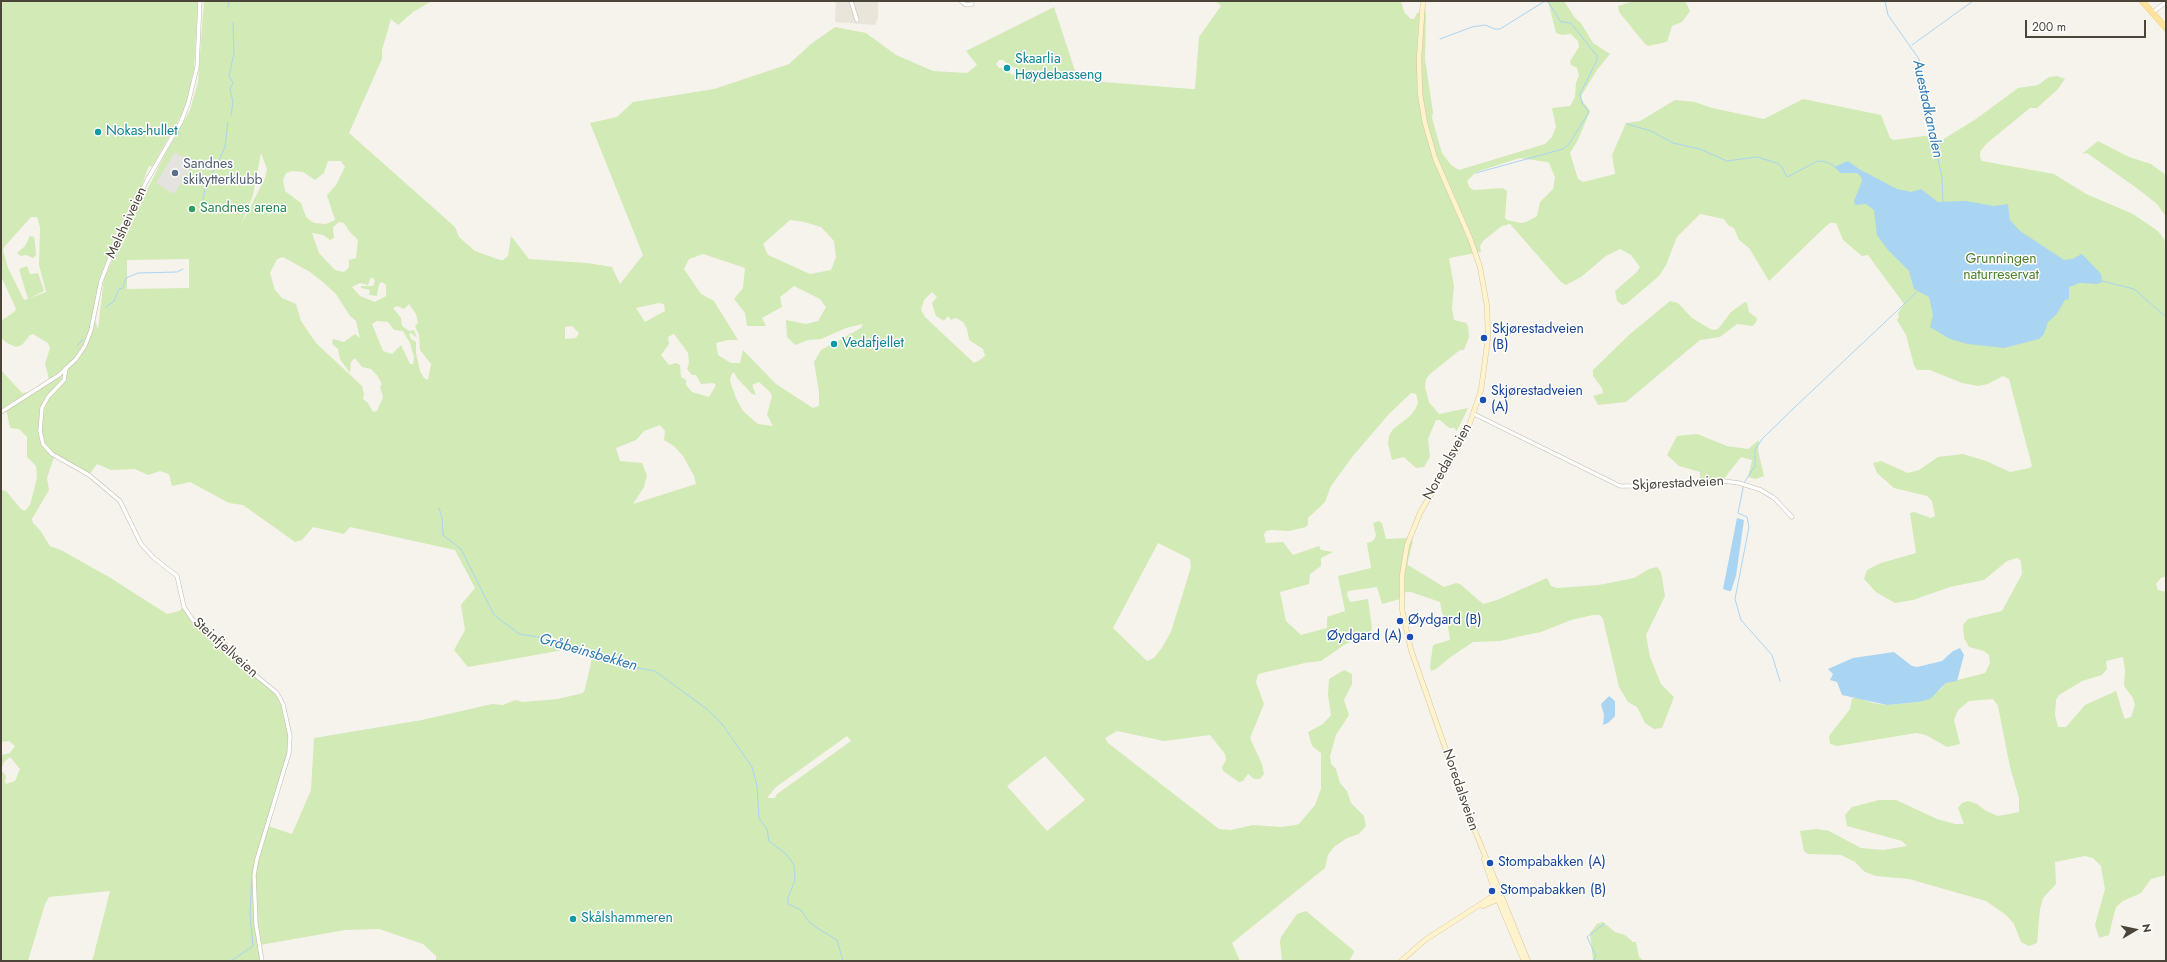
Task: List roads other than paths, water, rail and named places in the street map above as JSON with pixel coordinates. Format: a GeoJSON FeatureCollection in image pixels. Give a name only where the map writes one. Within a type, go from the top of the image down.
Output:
{"type":"FeatureCollection","features":[{"type":"Feature","properties":{"kind":"main road","name":"Noredalsveien"},"geometry":{"type":"LineString","coordinates":[[1423,1],[1419,65],[1425,123],[1438,164],[1476,252],[1483,279],[1487,306],[1488,353],[1481,390],[1474,414],[1458,449],[1415,524],[1406,550],[1401,589],[1403,617],[1410,644],[1498,901],[1524,961]]}},
{"type":"Feature","properties":{"kind":"main road"},"geometry":{"type":"LineString","coordinates":[[2142,1],[2166,28]]}},
{"type":"Feature","properties":{"kind":"main road","name":"Noredalsveien"},"geometry":{"type":"LineString","coordinates":[[1481,848],[1528,961]]}},
{"type":"Feature","properties":{"kind":"main road"},"geometry":{"type":"LineString","coordinates":[[1401,961],[1425,940],[1496,895],[1501,896],[1498,901],[1477,908]]}},
{"type":"Feature","properties":{"kind":"street","name":"Melsheiveien"},"geometry":{"type":"LineString","coordinates":[[1,412],[37,390],[66,368],[85,346],[91,330],[99,291],[107,265],[146,182],[181,122],[188,104],[197,67],[200,1]]}},
{"type":"Feature","properties":{"kind":"street"},"geometry":{"type":"LineString","coordinates":[[850,1],[857,20]]}},
{"type":"Feature","properties":{"kind":"street"},"geometry":{"type":"LineString","coordinates":[[960,1],[966,5],[972,4]]}},
{"type":"Feature","properties":{"kind":"street"},"geometry":{"type":"LineString","coordinates":[[2152,13],[2166,2]]}},
{"type":"Feature","properties":{"kind":"street","name":"Steinfjellveien"},"geometry":{"type":"LineString","coordinates":[[66,368],[64,380],[48,397],[42,408],[40,434],[45,446],[52,454],[85,472],[120,501],[141,544],[158,561],[177,576],[184,607],[192,619],[208,635],[277,693],[283,704],[290,736],[289,753],[255,869],[256,924],[262,961]]}},
{"type":"Feature","properties":{"kind":"street","name":"Skjørestadveien"},"geometry":{"type":"LineString","coordinates":[[1474,414],[1620,486],[1694,486],[1732,481],[1762,490],[1774,498],[1792,517]]}},
{"type":"Feature","properties":{"kind":"water"},"geometry":{"type":"Polygon","coordinates":[[[1848,161],[1859,169],[1897,189],[1911,192],[1921,189],[1938,202],[1966,201],[1994,206],[2008,204],[2010,220],[2020,231],[2064,260],[2072,259],[2082,254],[2101,274],[2102,282],[2097,284],[2080,283],[2069,287],[2069,299],[2065,300],[2056,315],[2048,322],[2044,334],[2039,339],[2004,348],[1968,344],[1950,339],[1930,327],[1933,315],[1929,297],[1914,289],[1909,271],[1888,250],[1877,235],[1874,210],[1866,204],[1855,205],[1854,201],[1862,181],[1861,177],[1857,173],[1841,173],[1834,167],[1848,161]]]}},
{"type":"Feature","properties":{"kind":"water"},"geometry":{"type":"Polygon","coordinates":[[[1737,518],[1744,520],[1736,576],[1731,591],[1729,591],[1723,589],[1737,518]]]}},
{"type":"Feature","properties":{"kind":"water"},"geometry":{"type":"Polygon","coordinates":[[[1960,648],[1964,655],[1957,681],[1946,683],[1930,699],[1918,702],[1887,705],[1842,695],[1837,682],[1830,680],[1833,674],[1828,669],[1853,658],[1894,652],[1912,666],[1917,667],[1942,661],[1953,651],[1960,648]]]}},
{"type":"Feature","properties":{"kind":"water"},"geometry":{"type":"Polygon","coordinates":[[[1609,696],[1615,701],[1615,716],[1608,723],[1603,725],[1604,715],[1601,704],[1609,696]]]}},
{"type":"Feature","properties":{"kind":"waterway"},"geometry":{"type":"LineString","coordinates":[[228,7],[229,1]]}},
{"type":"Feature","properties":{"kind":"waterway"},"geometry":{"type":"LineString","coordinates":[[1440,39],[1472,27],[1485,25],[1495,29],[1500,29],[1545,1],[1549,3],[1561,22],[1571,23],[1597,56],[1597,60],[1580,94],[1582,103],[1589,112],[1569,144],[1563,149],[1476,173]]}},
{"type":"Feature","properties":{"kind":"waterway","name":"Auestadkanalen"},"geometry":{"type":"LineString","coordinates":[[1885,1],[1888,15],[1919,59],[1924,81],[1924,100],[1942,177],[1943,202]]}},
{"type":"Feature","properties":{"kind":"waterway"},"geometry":{"type":"LineString","coordinates":[[1912,45],[1973,1]]}},
{"type":"Feature","properties":{"kind":"waterway"},"geometry":{"type":"LineString","coordinates":[[231,115],[233,102],[230,89],[233,83],[229,76],[234,53],[233,23]]}},
{"type":"Feature","properties":{"kind":"waterway"},"geometry":{"type":"LineString","coordinates":[[203,200],[205,189],[225,147],[228,122]]}},
{"type":"Feature","properties":{"kind":"waterway"},"geometry":{"type":"LineString","coordinates":[[1627,124],[1651,131],[1673,143],[1700,149],[1727,161],[1757,157],[1777,163],[1782,167],[1787,177],[1818,161],[1827,162],[1834,166]]}},
{"type":"Feature","properties":{"kind":"waterway"},"geometry":{"type":"LineString","coordinates":[[106,307],[114,301],[119,289],[123,288],[126,278],[138,273],[177,272],[183,269]]}},
{"type":"Feature","properties":{"kind":"waterway"},"geometry":{"type":"LineString","coordinates":[[2102,281],[2134,289],[2166,317]]}},
{"type":"Feature","properties":{"kind":"waterway"},"geometry":{"type":"LineString","coordinates":[[1780,681],[1772,655],[1741,620],[1735,599],[1749,527],[1747,517],[1738,513],[1744,483],[1755,466],[1755,450],[1762,439],[1917,292]]}},
{"type":"Feature","properties":{"kind":"waterway"},"geometry":{"type":"LineString","coordinates":[[78,345],[83,339]]}},
{"type":"Feature","properties":{"kind":"waterway","name":"Gråbeinsbekken"},"geometry":{"type":"LineString","coordinates":[[439,508],[442,518],[443,535],[461,549],[494,615],[519,634],[544,638],[615,664],[655,671],[708,710],[722,724],[752,767],[757,786],[759,818],[767,829],[769,841],[787,855],[794,865],[795,880],[788,898],[788,904],[801,910],[809,922],[837,940],[843,961]]}},
{"type":"Feature","properties":{"kind":"waterway"},"geometry":{"type":"LineString","coordinates":[[231,961],[253,946],[250,913],[252,872]]}},
{"type":"Feature","properties":{"kind":"waterway"},"geometry":{"type":"LineString","coordinates":[[1593,961],[1596,956],[1587,937],[1604,924]]}},
{"type":"Feature","properties":{"kind":"place","name":"Skaarlia Høydebasseng"},"geometry":{"type":"Point","coordinates":[1007,68]}},
{"type":"Feature","properties":{"kind":"place","name":"Nokas-hullet"},"geometry":{"type":"Point","coordinates":[98,132]}},
{"type":"Feature","properties":{"kind":"place","name":"Sandnes skikytterklubb"},"geometry":{"type":"Point","coordinates":[175,173]}},
{"type":"Feature","properties":{"kind":"place","name":"Sandnes arena"},"geometry":{"type":"Point","coordinates":[192,209]}},
{"type":"Feature","properties":{"kind":"place","name":"Skjørestadveien (B)"},"geometry":{"type":"Point","coordinates":[1484,338]}},
{"type":"Feature","properties":{"kind":"place","name":"Vedafjellet"},"geometry":{"type":"Point","coordinates":[834,344]}},
{"type":"Feature","properties":{"kind":"place","name":"Skjørestadveien (A)"},"geometry":{"type":"Point","coordinates":[1483,400]}},
{"type":"Feature","properties":{"kind":"place","name":"Øydgard (B)"},"geometry":{"type":"Point","coordinates":[1400,621]}},
{"type":"Feature","properties":{"kind":"place","name":"Øydgard (A)"},"geometry":{"type":"Point","coordinates":[1410,637]}},
{"type":"Feature","properties":{"kind":"place","name":"Stompabakken (A)"},"geometry":{"type":"Point","coordinates":[1490,863]}},
{"type":"Feature","properties":{"kind":"place","name":"Stompabakken (B)"},"geometry":{"type":"Point","coordinates":[1492,891]}},
{"type":"Feature","properties":{"kind":"place","name":"Skålshammeren"},"geometry":{"type":"Point","coordinates":[573,919]}},
{"type":"Feature","properties":{"kind":"park label","name":"Grunningen naturreservat"},"geometry":{"type":"Point","coordinates":[2001,268]}}]}
